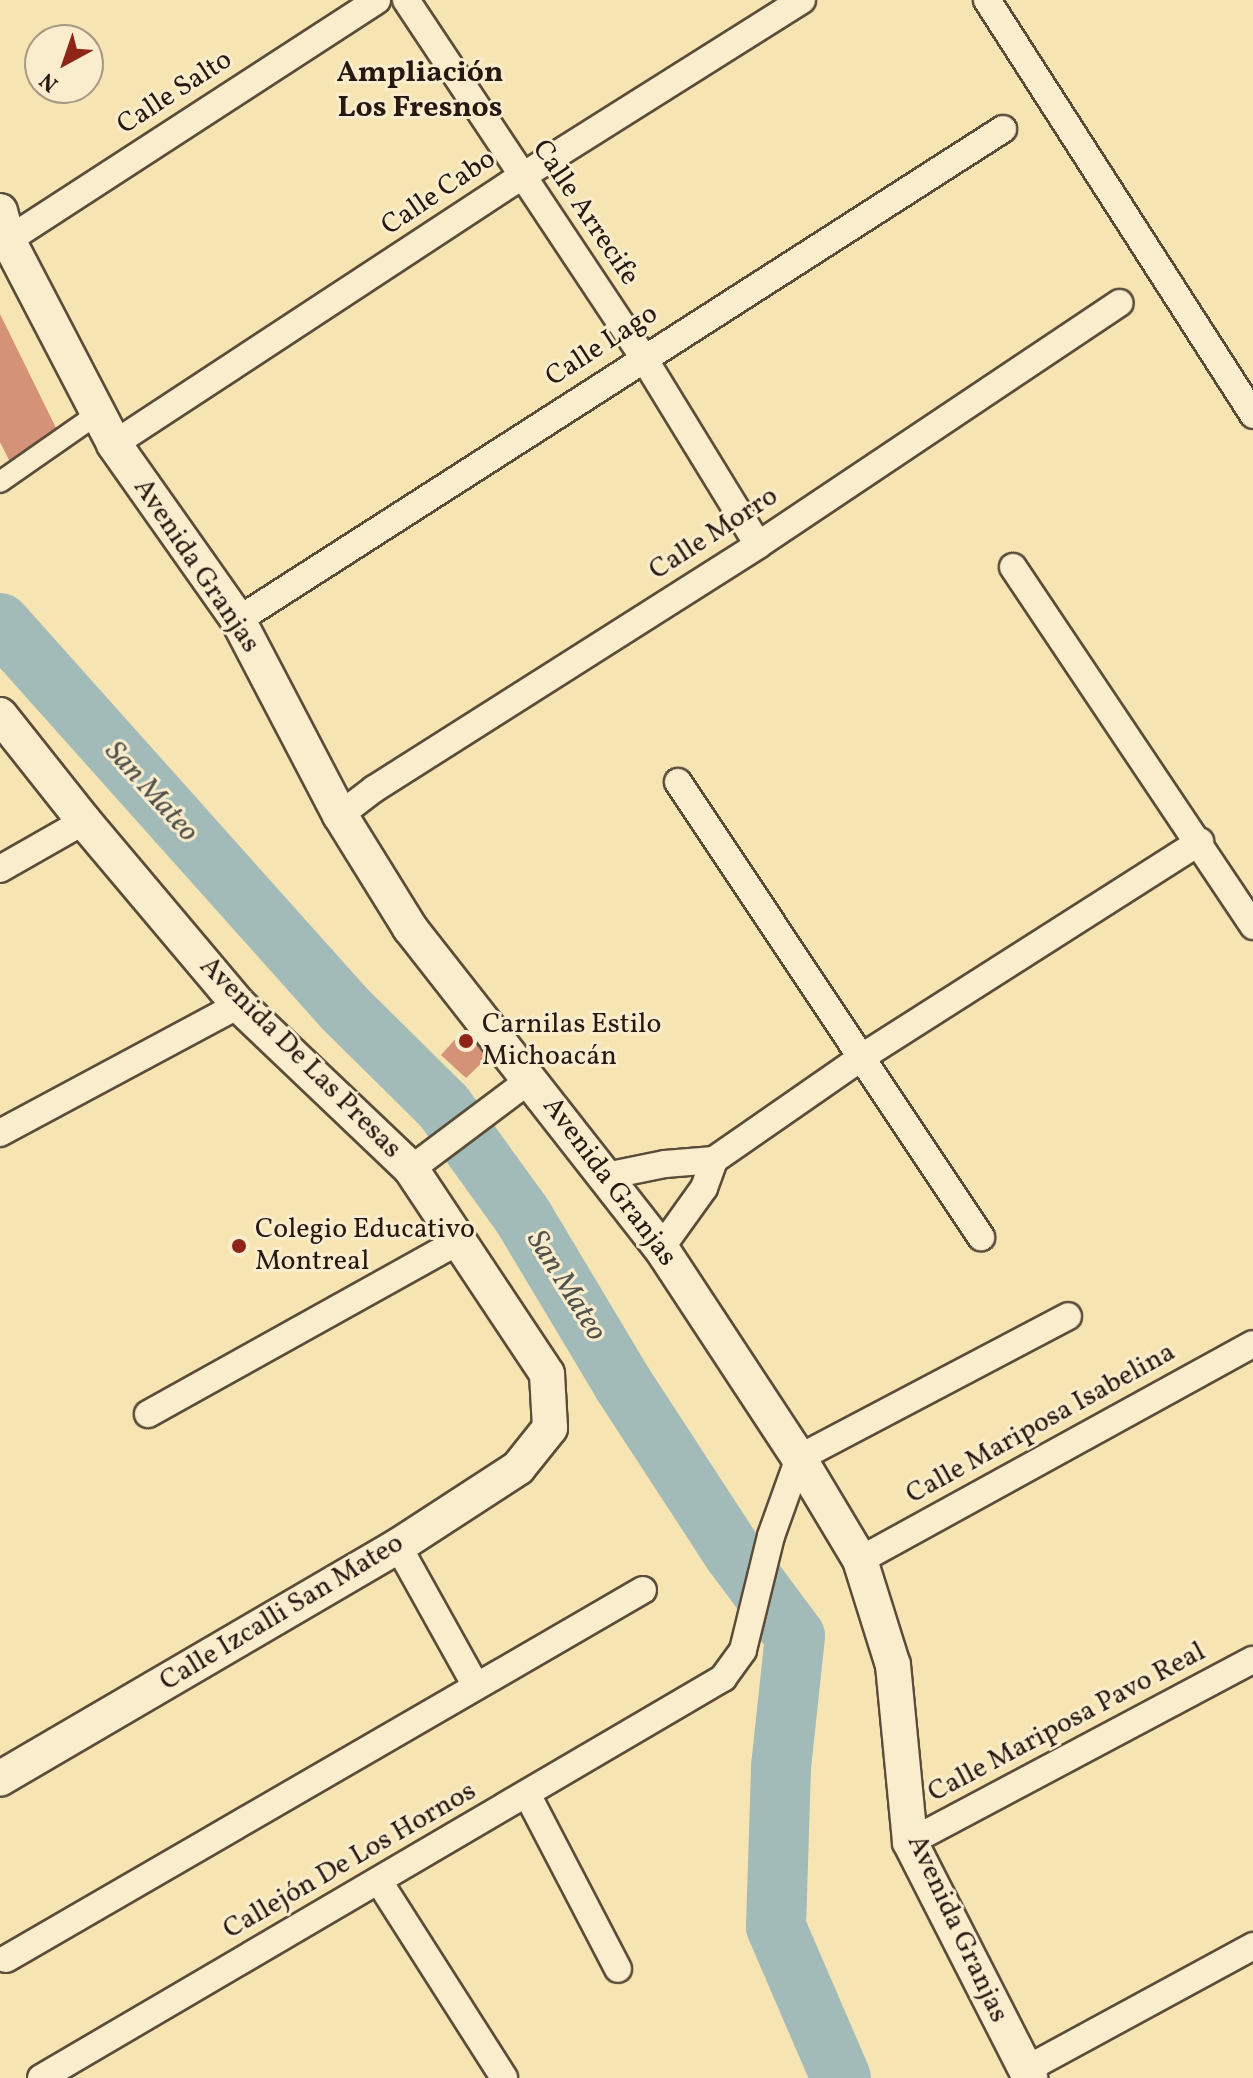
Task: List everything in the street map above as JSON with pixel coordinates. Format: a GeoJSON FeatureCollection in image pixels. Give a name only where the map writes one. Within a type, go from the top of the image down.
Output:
{"type":"FeatureCollection","features":[{"type":"Feature","properties":{"kind":"street","name":"Calle Salto"},"geometry":{"type":"LineString","coordinates":[[4,226],[377,0]]}},
{"type":"Feature","properties":{"kind":"street","name":"Calle Arrecife"},"geometry":{"type":"LineString","coordinates":[[406,0],[643,357],[758,545]]}},
{"type":"Feature","properties":{"kind":"street","name":"Calle Cabo"},"geometry":{"type":"LineString","coordinates":[[114,444],[521,177],[802,0]]}},
{"type":"Feature","properties":{"kind":"street"},"geometry":{"type":"LineString","coordinates":[[987,0],[1253,415]]}},
{"type":"Feature","properties":{"kind":"street","name":"Calle Lago"},"geometry":{"type":"LineString","coordinates":[[238,620],[643,357],[1003,129]]}},
{"type":"Feature","properties":{"kind":"street","name":"Avenida Granjas"},"geometry":{"type":"LineString","coordinates":[[4,226],[114,444],[238,620],[340,815],[410,928],[518,1088],[606,1176],[661,1248],[799,1458],[860,1560],[893,1665],[910,1842],[1028,2074]]}},
{"type":"Feature","properties":{"kind":"street","name":"Calle Morro"},"geometry":{"type":"LineString","coordinates":[[340,815],[374,789],[758,545],[1119,303]]}},
{"type":"Feature","properties":{"kind":"street"},"geometry":{"type":"LineString","coordinates":[[0,482],[99,413]]}},
{"type":"Feature","properties":{"kind":"street"},"geometry":{"type":"LineString","coordinates":[[1013,567],[1200,842],[1253,926]]}},
{"type":"Feature","properties":{"kind":"street","name":"Avenida De Las Presas"},"geometry":{"type":"LineString","coordinates":[[0,715],[84,821],[239,1005],[423,1161],[459,1241],[547,1374],[550,1428]]}},
{"type":"Feature","properties":{"kind":"street"},"geometry":{"type":"LineString","coordinates":[[678,782],[981,1237]]}},
{"type":"Feature","properties":{"kind":"street"},"geometry":{"type":"LineString","coordinates":[[0,869],[84,821]]}},
{"type":"Feature","properties":{"kind":"street"},"geometry":{"type":"LineString","coordinates":[[606,1176],[665,1164],[714,1160],[862,1057],[1200,842]]}},
{"type":"Feature","properties":{"kind":"street"},"geometry":{"type":"LineString","coordinates":[[0,1133],[239,1005]]}},
{"type":"Feature","properties":{"kind":"street"},"geometry":{"type":"LineString","coordinates":[[423,1161],[518,1088]]}},
{"type":"Feature","properties":{"kind":"street"},"geometry":{"type":"LineString","coordinates":[[661,1248],[704,1188],[714,1160]]}},
{"type":"Feature","properties":{"kind":"street"},"geometry":{"type":"LineString","coordinates":[[148,1414],[459,1241]]}},
{"type":"Feature","properties":{"kind":"street"},"geometry":{"type":"LineString","coordinates":[[799,1458],[1068,1316]]}},
{"type":"Feature","properties":{"kind":"street","name":"Calle Mariposa Isabelina"},"geometry":{"type":"LineString","coordinates":[[860,1560],[1253,1344]]}},
{"type":"Feature","properties":{"kind":"street","name":"Calle Izcalli San Mateo"},"geometry":{"type":"LineString","coordinates":[[0,1779],[398,1546],[518,1468],[550,1428]]}},
{"type":"Feature","properties":{"kind":"street","name":"Callejón De Los Hornos"},"geometry":{"type":"LineString","coordinates":[[41,2078],[380,1883],[723,1678],[743,1650],[762,1570],[799,1458]]}},
{"type":"Feature","properties":{"kind":"street"},"geometry":{"type":"LineString","coordinates":[[398,1546],[476,1686]]}},
{"type":"Feature","properties":{"kind":"street"},"geometry":{"type":"LineString","coordinates":[[6,1959],[643,1590]]}},
{"type":"Feature","properties":{"kind":"street","name":"Calle Mariposa Pavo Real"},"geometry":{"type":"LineString","coordinates":[[910,1842],[1253,1660]]}},
{"type":"Feature","properties":{"kind":"street"},"geometry":{"type":"LineString","coordinates":[[527,1794],[618,1969]]}},
{"type":"Feature","properties":{"kind":"street"},"geometry":{"type":"LineString","coordinates":[[380,1883],[504,2078]]}},
{"type":"Feature","properties":{"kind":"street"},"geometry":{"type":"LineString","coordinates":[[1028,2074],[1253,1946]]}},
{"type":"Feature","properties":{"kind":"building"},"geometry":{"type":"Polygon","coordinates":[[[0,314],[57,430],[10,462],[0,442],[0,314]]]}},
{"type":"Feature","properties":{"kind":"building","name":"Carnilas Estilo Michoacán"},"geometry":{"type":"Polygon","coordinates":[[[467,1026],[490,1055],[466,1078],[441,1055],[467,1026]]]}},
{"type":"Feature","properties":{"kind":"waterway","name":"San Mateo"},"geometry":{"type":"LineString","coordinates":[[0,623],[345,1009],[444,1107],[522,1215],[623,1384],[734,1554],[795,1636],[781,1768],[776,1927],[841,2078]]}},
{"type":"Feature","properties":{"kind":"place","name":"Carnilas Estilo Michoacán"},"geometry":{"type":"Point","coordinates":[466,1041]}},
{"type":"Feature","properties":{"kind":"place","name":"Colegio Educativo Montreal"},"geometry":{"type":"Point","coordinates":[239,1246]}},
{"type":"Feature","properties":{"kind":"district","name":"Ampliación Los Fresnos"},"geometry":{"type":"Point","coordinates":[420,90]}}]}
